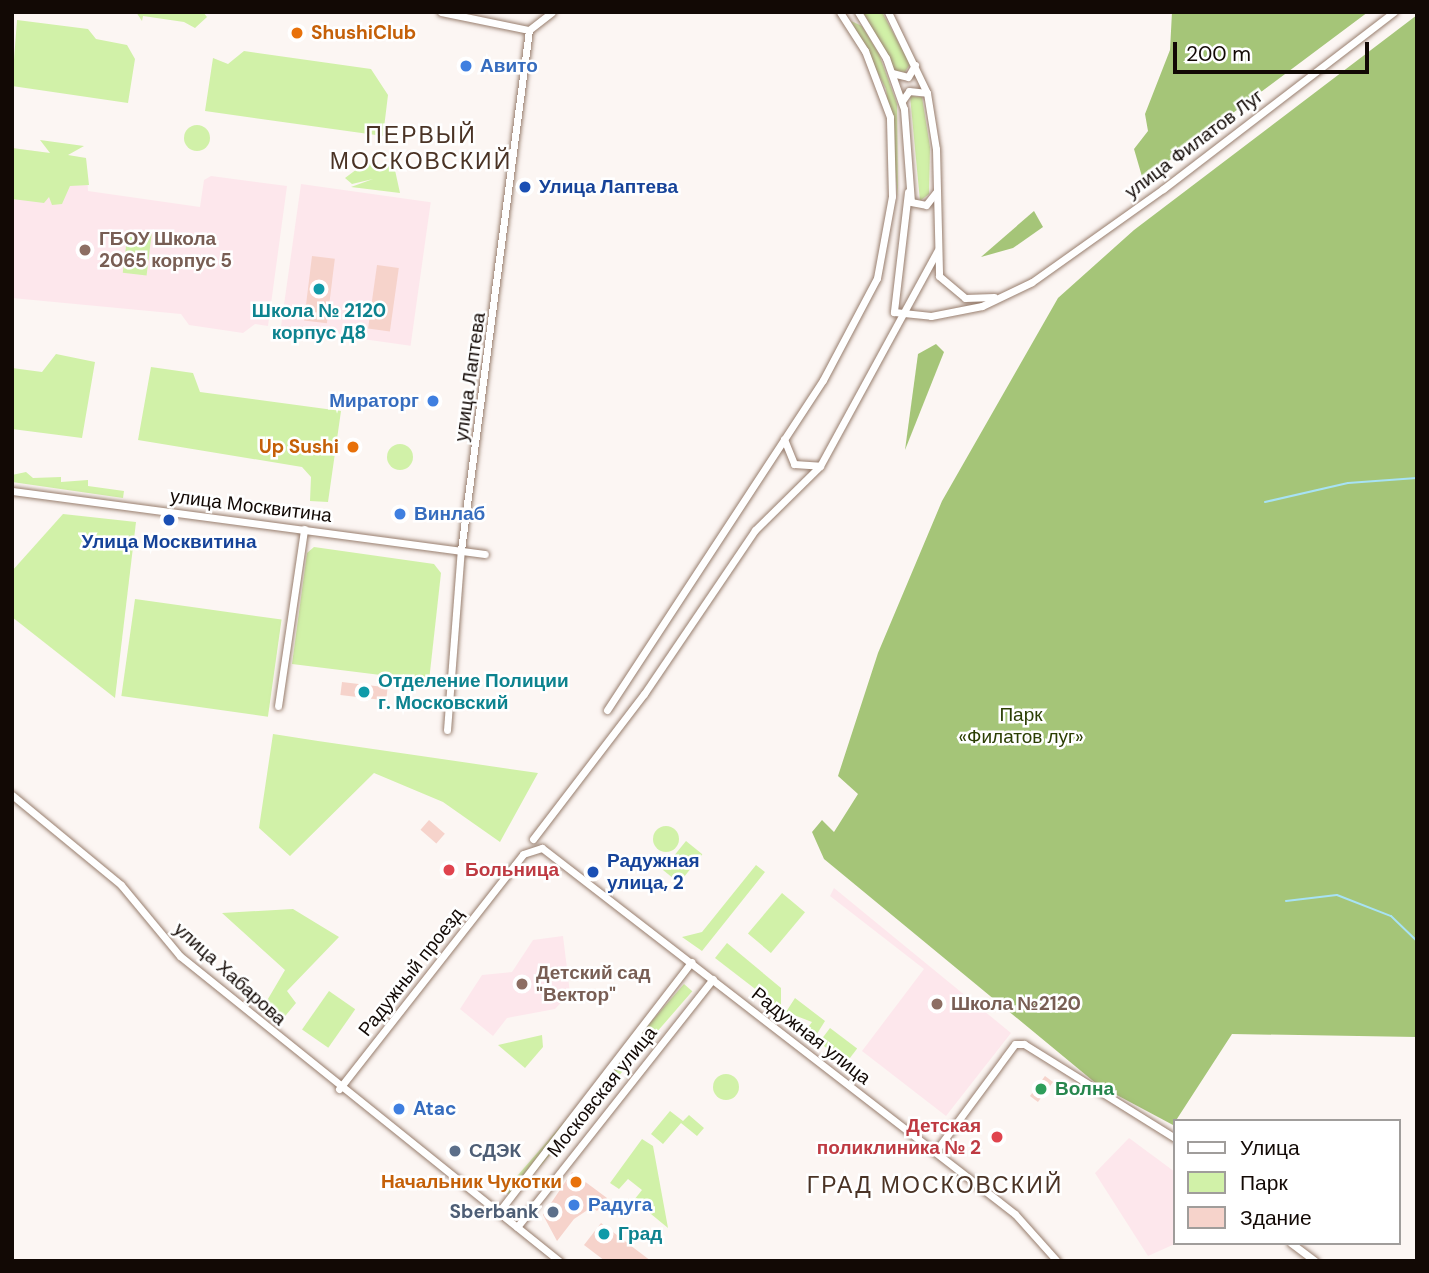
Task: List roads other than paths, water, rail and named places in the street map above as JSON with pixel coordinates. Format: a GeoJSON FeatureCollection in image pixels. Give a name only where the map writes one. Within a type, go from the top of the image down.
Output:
{"type":"FeatureCollection","features":[{"type":"Feature","properties":{"kind":"street"},"geometry":{"type":"LineString","coordinates":[[441,12],[529,30],[552,12]]}},
{"type":"Feature","properties":{"kind":"street"},"geometry":{"type":"LineString","coordinates":[[607,710],[785,436],[865,307],[892,196],[890,117],[880,82],[840,12]]}},
{"type":"Feature","properties":{"kind":"street"},"geometry":{"type":"LineString","coordinates":[[848,12],[859,14],[891,72],[902,102],[908,192],[919,206],[936,192]]}},
{"type":"Feature","properties":{"kind":"street","name":"улица Филатов Луг"},"geometry":{"type":"LineString","coordinates":[[888,12],[927,93],[936,192],[939,276],[949,291],[965,298],[1009,294]]}},
{"type":"Feature","properties":{"kind":"street","name":"улица Филатов Луг"},"geometry":{"type":"LineString","coordinates":[[908,192],[894,312],[907,318],[954,313],[1009,294],[1163,189],[1394,12]]}},
{"type":"Feature","properties":{"kind":"street","name":"улица Лаптева"},"geometry":{"type":"LineString","coordinates":[[447,730],[461,550],[529,30]]}},
{"type":"Feature","properties":{"kind":"street"},"geometry":{"type":"LineString","coordinates":[[891,72],[908,77],[915,65]]}},
{"type":"Feature","properties":{"kind":"street"},"geometry":{"type":"LineString","coordinates":[[902,102],[909,91],[927,93]]}},
{"type":"Feature","properties":{"kind":"street"},"geometry":{"type":"LineString","coordinates":[[533,839],[644,694],[755,530],[820,466],[937,251]]}},
{"type":"Feature","properties":{"kind":"street"},"geometry":{"type":"LineString","coordinates":[[785,436],[787,458],[820,466]]}},
{"type":"Feature","properties":{"kind":"street","name":"улица Москвитина"},"geometry":{"type":"LineString","coordinates":[[12,491],[485,554]]}},
{"type":"Feature","properties":{"kind":"street"},"geometry":{"type":"LineString","coordinates":[[278,706],[304,528]]}},
{"type":"Feature","properties":{"kind":"street","name":"улица Хабарова"},"geometry":{"type":"LineString","coordinates":[[12,795],[134,897],[170,947],[339,1089],[560,1261]]}},
{"type":"Feature","properties":{"kind":"street","name":"Радужный проезд"},"geometry":{"type":"LineString","coordinates":[[339,1089],[517,862],[536,847]]}},
{"type":"Feature","properties":{"kind":"street","name":"Радужная улица"},"geometry":{"type":"LineString","coordinates":[[536,847],[691,962],[1023,1221],[1056,1261]]}},
{"type":"Feature","properties":{"kind":"street","name":"Московская улица"},"geometry":{"type":"LineString","coordinates":[[498,1213],[691,962]]}},
{"type":"Feature","properties":{"kind":"street","name":"Московская улица"},"geometry":{"type":"LineString","coordinates":[[517,1227],[713,979]]}},
{"type":"Feature","properties":{"kind":"street"},"geometry":{"type":"LineString","coordinates":[[935,1152],[1015,1044],[1024,1044],[1174,1137]]}},
{"type":"Feature","properties":{"kind":"street"},"geometry":{"type":"LineString","coordinates":[[1294,1245],[1315,1261]]}},
{"type":"Feature","properties":{"kind":"waterway"},"geometry":{"type":"LineString","coordinates":[[1265,502],[1348,483],[1417,478]]}},
{"type":"Feature","properties":{"kind":"waterway"},"geometry":{"type":"LineString","coordinates":[[1286,901],[1337,895],[1391,916],[1417,941]]}},
{"type":"Feature","properties":{"kind":"place","name":"ShushiClub"},"geometry":{"type":"Point","coordinates":[297,33]}},
{"type":"Feature","properties":{"kind":"place","name":"Авито"},"geometry":{"type":"Point","coordinates":[466,66]}},
{"type":"Feature","properties":{"kind":"place","name":"Улица Лаптева"},"geometry":{"type":"Point","coordinates":[525,187]}},
{"type":"Feature","properties":{"kind":"place","name":"ГБОУ Школа 2065 корпус 5"},"geometry":{"type":"Point","coordinates":[85,250]}},
{"type":"Feature","properties":{"kind":"place","name":"Школа № 2120 корпус Д8"},"geometry":{"type":"Point","coordinates":[319,289]}},
{"type":"Feature","properties":{"kind":"place","name":"Мираторг"},"geometry":{"type":"Point","coordinates":[433,401]}},
{"type":"Feature","properties":{"kind":"place","name":"Up Sushi"},"geometry":{"type":"Point","coordinates":[353,447]}},
{"type":"Feature","properties":{"kind":"place","name":"Винлаб"},"geometry":{"type":"Point","coordinates":[400,514]}},
{"type":"Feature","properties":{"kind":"place","name":"Улица Москвитина"},"geometry":{"type":"Point","coordinates":[169,520]}},
{"type":"Feature","properties":{"kind":"place","name":"Отделение Полиции г. Московский"},"geometry":{"type":"Point","coordinates":[364,692]}},
{"type":"Feature","properties":{"kind":"place","name":"Больница"},"geometry":{"type":"Point","coordinates":[449,870]}},
{"type":"Feature","properties":{"kind":"place","name":"Радужная улица, 2"},"geometry":{"type":"Point","coordinates":[593,872]}},
{"type":"Feature","properties":{"kind":"place","name":"Детский сад \"Вектор\""},"geometry":{"type":"Point","coordinates":[522,984]}},
{"type":"Feature","properties":{"kind":"place","name":"Школа №2120"},"geometry":{"type":"Point","coordinates":[937,1004]}},
{"type":"Feature","properties":{"kind":"place","name":"Волна"},"geometry":{"type":"Point","coordinates":[1041,1089]}},
{"type":"Feature","properties":{"kind":"place","name":"Atac"},"geometry":{"type":"Point","coordinates":[399,1109]}},
{"type":"Feature","properties":{"kind":"place","name":"Детская поликлиника № 2"},"geometry":{"type":"Point","coordinates":[997,1137]}},
{"type":"Feature","properties":{"kind":"place","name":"СДЭК"},"geometry":{"type":"Point","coordinates":[455,1151]}},
{"type":"Feature","properties":{"kind":"place","name":"Начальник Чукотки"},"geometry":{"type":"Point","coordinates":[576,1182]}},
{"type":"Feature","properties":{"kind":"place","name":"Радуга"},"geometry":{"type":"Point","coordinates":[574,1205]}},
{"type":"Feature","properties":{"kind":"place","name":"Sberbank"},"geometry":{"type":"Point","coordinates":[553,1212]}},
{"type":"Feature","properties":{"kind":"place","name":"Град"},"geometry":{"type":"Point","coordinates":[604,1234]}},
{"type":"Feature","properties":{"kind":"district","name":"ПЕРВЫЙ МОСКОВСКИЙ"},"geometry":{"type":"Point","coordinates":[421,148]}},
{"type":"Feature","properties":{"kind":"district","name":"ГРАД МОСКОВСКИЙ"},"geometry":{"type":"Point","coordinates":[935,1185]}},
{"type":"Feature","properties":{"kind":"park label","name":"Парк «Филатов луг»"},"geometry":{"type":"Point","coordinates":[1021,726]}}]}
